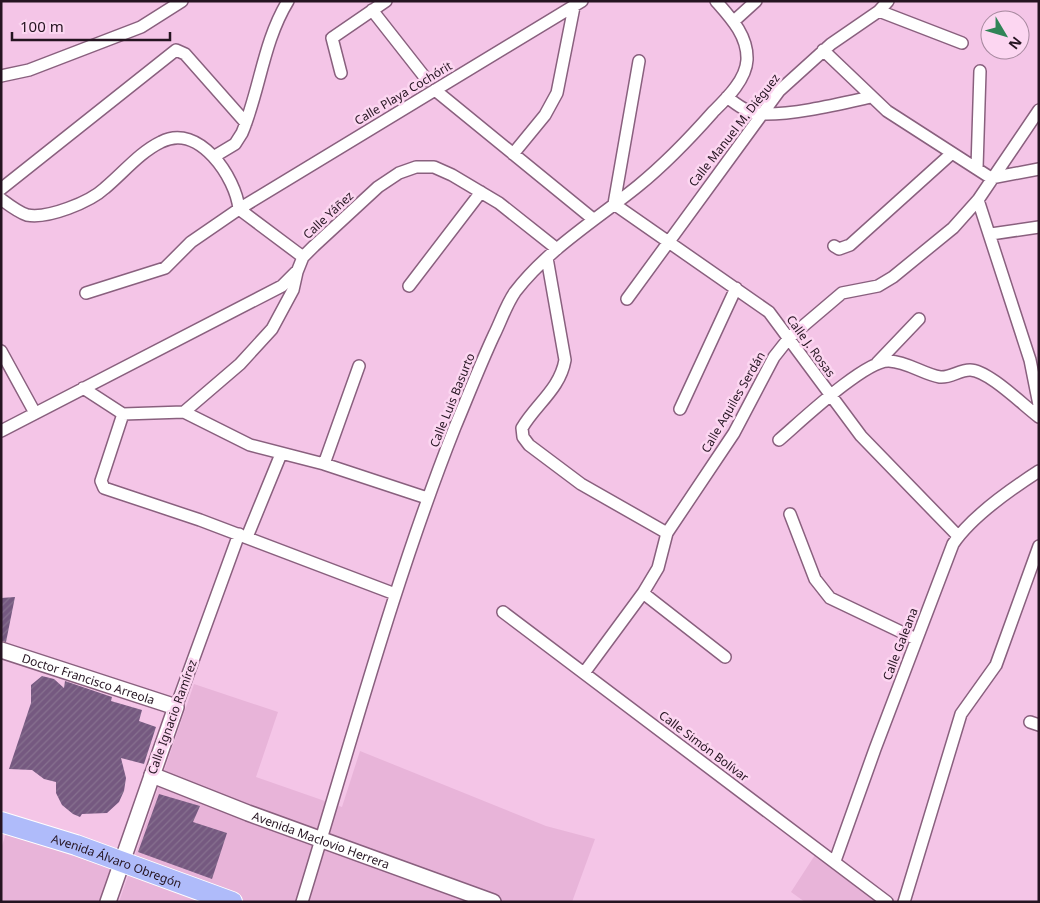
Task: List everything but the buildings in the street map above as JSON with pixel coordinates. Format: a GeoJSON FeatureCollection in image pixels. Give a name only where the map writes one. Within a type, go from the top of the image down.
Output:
{"type":"FeatureCollection","features":[{"type":"Feature","properties":{"kind":"highway","name":"Avenida Álvaro Obregón"},"geometry":{"type":"LineString","coordinates":[[1,822],[76,845],[232,902]]}},
{"type":"Feature","properties":{"kind":"street"},"geometry":{"type":"LineString","coordinates":[[1,76],[29,70],[141,27],[182,1]]}},
{"type":"Feature","properties":{"kind":"street"},"geometry":{"type":"LineString","coordinates":[[215,156],[234,144],[246,123],[268,44],[279,16],[288,1]]}},
{"type":"Feature","properties":{"kind":"street"},"geometry":{"type":"LineString","coordinates":[[341,73],[332,38],[386,1]]}},
{"type":"Feature","properties":{"kind":"street","name":"Calle Luis Basurto"},"geometry":{"type":"LineString","coordinates":[[302,902],[395,594],[427,498],[476,375],[506,308],[514,294],[547,258],[673,155],[727,97],[742,75],[747,62],[746,46],[734,22],[716,1]]}},
{"type":"Feature","properties":{"kind":"street"},"geometry":{"type":"LineString","coordinates":[[734,22],[756,1]]}},
{"type":"Feature","properties":{"kind":"street","name":"Calle Manuel M. Diéguez"},"geometry":{"type":"LineString","coordinates":[[627,299],[666,242],[761,114],[790,80],[823,50],[879,11],[888,1]]}},
{"type":"Feature","properties":{"kind":"street"},"geometry":{"type":"LineString","coordinates":[[514,154],[545,115],[557,93],[578,4]]}},
{"type":"Feature","properties":{"kind":"street","name":"Calle Playa Cochórit"},"geometry":{"type":"LineString","coordinates":[[86,293],[165,268],[191,242],[239,209],[578,4]]}},
{"type":"Feature","properties":{"kind":"street"},"geometry":{"type":"LineString","coordinates":[[372,10],[427,80]]}},
{"type":"Feature","properties":{"kind":"street"},"geometry":{"type":"LineString","coordinates":[[879,11],[962,43]]}},
{"type":"Feature","properties":{"kind":"street"},"geometry":{"type":"LineString","coordinates":[[1,189],[176,50],[185,54],[246,123]]}},
{"type":"Feature","properties":{"kind":"street"},"geometry":{"type":"LineString","coordinates":[[823,50],[871,97],[904,124],[991,178],[1039,169]]}},
{"type":"Feature","properties":{"kind":"street"},"geometry":{"type":"LineString","coordinates":[[614,204],[639,61]]}},
{"type":"Feature","properties":{"kind":"street"},"geometry":{"type":"LineString","coordinates":[[977,168],[980,71]]}},
{"type":"Feature","properties":{"kind":"street"},"geometry":{"type":"LineString","coordinates":[[435,90],[593,220]]}},
{"type":"Feature","properties":{"kind":"street"},"geometry":{"type":"LineString","coordinates":[[727,97],[749,111],[761,114],[814,108],[871,97]]}},
{"type":"Feature","properties":{"kind":"street","name":"Calle Aquiles Serdán"},"geometry":{"type":"LineString","coordinates":[[584,673],[642,594],[658,568],[667,533],[734,433],[774,357],[789,338],[842,293],[878,286],[893,277],[953,228],[978,200],[991,178],[1039,110]]}},
{"type":"Feature","properties":{"kind":"street"},"geometry":{"type":"LineString","coordinates":[[1,199],[26,214],[39,215],[70,207],[103,190],[129,166],[161,141],[173,138],[194,143],[215,156],[238,194],[239,209],[303,257]]}},
{"type":"Feature","properties":{"kind":"street"},"geometry":{"type":"LineString","coordinates":[[834,246],[839,249],[850,245],[951,154]]}},
{"type":"Feature","properties":{"kind":"street","name":"Calle Yáñez"},"geometry":{"type":"LineString","coordinates":[[184,412],[240,364],[272,329],[294,290],[297,272],[303,257],[378,187],[407,170],[416,167],[434,167],[481,192],[557,249]]}},
{"type":"Feature","properties":{"kind":"street"},"geometry":{"type":"LineString","coordinates":[[409,286],[481,192]]}},
{"type":"Feature","properties":{"kind":"street"},"geometry":{"type":"LineString","coordinates":[[978,200],[991,234],[1030,360],[1039,405]]}},
{"type":"Feature","properties":{"kind":"street","name":"Calle J. Rosas"},"geometry":{"type":"LineString","coordinates":[[614,204],[769,312],[876,454],[958,536]]}},
{"type":"Feature","properties":{"kind":"street"},"geometry":{"type":"LineString","coordinates":[[991,234],[1039,227]]}},
{"type":"Feature","properties":{"kind":"street"},"geometry":{"type":"LineString","coordinates":[[547,258],[565,360],[563,372],[556,385],[522,428],[523,437],[529,445],[574,480],[667,533]]}},
{"type":"Feature","properties":{"kind":"street"},"geometry":{"type":"LineString","coordinates":[[1,431],[282,286],[297,272]]}},
{"type":"Feature","properties":{"kind":"street"},"geometry":{"type":"LineString","coordinates":[[680,409],[736,288]]}},
{"type":"Feature","properties":{"kind":"street"},"geometry":{"type":"LineString","coordinates":[[779,440],[830,395],[877,363],[919,320]]}},
{"type":"Feature","properties":{"kind":"street"},"geometry":{"type":"LineString","coordinates":[[1,351],[35,413]]}},
{"type":"Feature","properties":{"kind":"street"},"geometry":{"type":"LineString","coordinates":[[877,363],[888,361],[898,363],[943,377],[950,377],[962,371],[980,372],[1039,417]]}},
{"type":"Feature","properties":{"kind":"street"},"geometry":{"type":"LineString","coordinates":[[324,464],[359,366]]}},
{"type":"Feature","properties":{"kind":"street"},"geometry":{"type":"LineString","coordinates":[[83,388],[123,414],[184,412],[250,445],[324,464],[427,498]]}},
{"type":"Feature","properties":{"kind":"street"},"geometry":{"type":"LineString","coordinates":[[123,414],[101,485],[243,536],[395,594]]}},
{"type":"Feature","properties":{"kind":"street","name":"Calle Ignacio Ramírez"},"geometry":{"type":"LineString","coordinates":[[108,902],[176,707],[243,536],[281,454]]}},
{"type":"Feature","properties":{"kind":"street","name":"Calle Galeana"},"geometry":{"type":"LineString","coordinates":[[835,861],[949,553],[958,536],[1004,496],[1039,471]]}},
{"type":"Feature","properties":{"kind":"street"},"geometry":{"type":"LineString","coordinates":[[790,514],[815,579],[830,598],[916,639]]}},
{"type":"Feature","properties":{"kind":"street"},"geometry":{"type":"LineString","coordinates":[[904,902],[961,714],[996,665],[1039,546]]}},
{"type":"Feature","properties":{"kind":"street"},"geometry":{"type":"LineString","coordinates":[[642,594],[725,657]]}},
{"type":"Feature","properties":{"kind":"street","name":"Calle Simón Bolívar"},"geometry":{"type":"LineString","coordinates":[[503,612],[888,902]]}},
{"type":"Feature","properties":{"kind":"street","name":"Doctor Francisco Arreola"},"geometry":{"type":"LineString","coordinates":[[1,650],[176,707]]}},
{"type":"Feature","properties":{"kind":"street","name":"Avenida Maclovio Herrera"},"geometry":{"type":"LineString","coordinates":[[152,775],[321,840],[493,902]]}},
{"type":"Feature","properties":{"kind":"shaded area"},"geometry":{"type":"Polygon","coordinates":[[[194,684],[278,712],[256,777],[342,807],[360,751],[546,826],[595,839],[572,902],[119,902],[194,684]]]}},
{"type":"Feature","properties":{"kind":"shaded area"},"geometry":{"type":"Polygon","coordinates":[[[6,833],[112,869],[101,902],[1,902],[1,849],[6,833]]]}},
{"type":"Feature","properties":{"kind":"shaded area"},"geometry":{"type":"Polygon","coordinates":[[[815,855],[875,902],[805,902],[791,892],[815,855]]]}}]}
